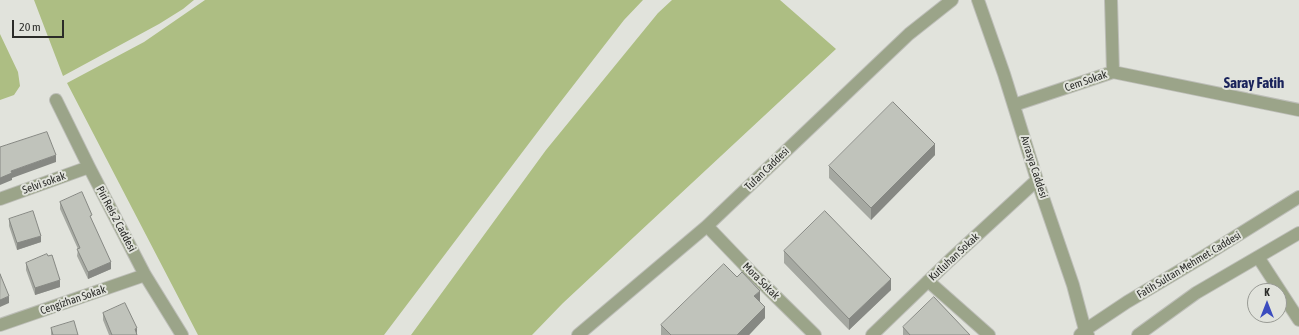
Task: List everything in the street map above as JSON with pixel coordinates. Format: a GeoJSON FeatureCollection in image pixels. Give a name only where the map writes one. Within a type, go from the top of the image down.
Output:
{"type":"FeatureCollection","features":[{"type":"Feature","properties":{"kind":"street","name":"Tufan Caddesi"},"geometry":{"type":"LineString","coordinates":[[578,335],[707,226],[908,34],[952,0]]}},
{"type":"Feature","properties":{"kind":"street","name":"Avrasya Caddesi"},"geometry":{"type":"LineString","coordinates":[[978,0],[1073,285],[1085,333]]}},
{"type":"Feature","properties":{"kind":"street","name":"Cem Sokak"},"geometry":{"type":"LineString","coordinates":[[1014,105],[1113,72],[1111,0]]}},
{"type":"Feature","properties":{"kind":"street"},"geometry":{"type":"LineString","coordinates":[[1113,72],[1299,110]]}},
{"type":"Feature","properties":{"kind":"street","name":"Piri Reis 2 Caddesi"},"geometry":{"type":"LineString","coordinates":[[56,100],[145,275],[182,335]]}},
{"type":"Feature","properties":{"kind":"street","name":"Selvi sokak"},"geometry":{"type":"LineString","coordinates":[[0,199],[89,166]]}},
{"type":"Feature","properties":{"kind":"street","name":"Kutluhan Sokak"},"geometry":{"type":"LineString","coordinates":[[872,335],[1037,180]]}},
{"type":"Feature","properties":{"kind":"street","name":"Fatih Sultan Mehmet. Caddesi"},"geometry":{"type":"LineString","coordinates":[[1085,333],[1127,302],[1299,197]]}},
{"type":"Feature","properties":{"kind":"street","name":"Mora Sokak"},"geometry":{"type":"LineString","coordinates":[[707,226],[815,335]]}},
{"type":"Feature","properties":{"kind":"street"},"geometry":{"type":"LineString","coordinates":[[1138,335],[1196,293],[1299,233]]}},
{"type":"Feature","properties":{"kind":"street"},"geometry":{"type":"LineString","coordinates":[[1258,257],[1299,320]]}},
{"type":"Feature","properties":{"kind":"street","name":"Cengizhan Sokak"},"geometry":{"type":"LineString","coordinates":[[0,325],[145,275]]}},
{"type":"Feature","properties":{"kind":"street"},"geometry":{"type":"LineString","coordinates":[[928,281],[989,335]]}},
{"type":"Feature","properties":{"kind":"green space"},"geometry":{"type":"Polygon","coordinates":[[[34,0],[194,0],[183,9],[159,24],[63,76],[34,0]]]}},
{"type":"Feature","properties":{"kind":"green space"},"geometry":{"type":"Polygon","coordinates":[[[205,0],[643,0],[624,20],[555,109],[384,335],[198,335],[67,83],[144,42],[205,0]]]}},
{"type":"Feature","properties":{"kind":"green space"},"geometry":{"type":"Polygon","coordinates":[[[672,0],[780,0],[836,49],[563,303],[532,335],[411,335],[546,150],[658,13],[672,0]]]}},
{"type":"Feature","properties":{"kind":"green space"},"geometry":{"type":"Polygon","coordinates":[[[0,34],[18,72],[20,86],[14,95],[0,100],[0,34]]]}},
{"type":"Feature","properties":{"kind":"building"},"geometry":{"type":"Polygon","coordinates":[[[893,102],[935,144],[871,208],[829,166],[893,102]]]}},
{"type":"Feature","properties":{"kind":"building"},"geometry":{"type":"Polygon","coordinates":[[[47,132],[56,155],[11,171],[12,173],[0,178],[0,147],[47,132]]]}},
{"type":"Feature","properties":{"kind":"building"},"geometry":{"type":"Polygon","coordinates":[[[82,192],[92,215],[90,216],[111,262],[88,272],[77,249],[80,248],[60,202],[82,192]]]}},
{"type":"Feature","properties":{"kind":"building"},"geometry":{"type":"Polygon","coordinates":[[[33,211],[41,236],[17,243],[9,219],[33,211]]]}},
{"type":"Feature","properties":{"kind":"building"},"geometry":{"type":"Polygon","coordinates":[[[825,211],[891,279],[849,319],[784,251],[825,211]]]}},
{"type":"Feature","properties":{"kind":"building"},"geometry":{"type":"Polygon","coordinates":[[[47,254],[48,256],[52,255],[60,280],[35,288],[26,263],[47,254]]]}},
{"type":"Feature","properties":{"kind":"building"},"geometry":{"type":"Polygon","coordinates":[[[724,264],[737,277],[742,272],[760,291],[754,296],[765,307],[737,335],[671,335],[661,325],[724,264]]]}},
{"type":"Feature","properties":{"kind":"building"},"geometry":{"type":"Polygon","coordinates":[[[0,274],[9,296],[0,300],[0,274]]]}},
{"type":"Feature","properties":{"kind":"building"},"geometry":{"type":"Polygon","coordinates":[[[934,297],[970,335],[910,335],[903,327],[934,297]]]}},
{"type":"Feature","properties":{"kind":"building"},"geometry":{"type":"Polygon","coordinates":[[[125,303],[137,328],[135,329],[137,335],[112,335],[103,313],[125,303]]]}},
{"type":"Feature","properties":{"kind":"building"},"geometry":{"type":"Polygon","coordinates":[[[74,321],[78,335],[53,335],[51,328],[74,321]]]}},
{"type":"Feature","properties":{"kind":"district","name":"Saray Fatih"},"geometry":{"type":"Point","coordinates":[1254,83]}}]}
